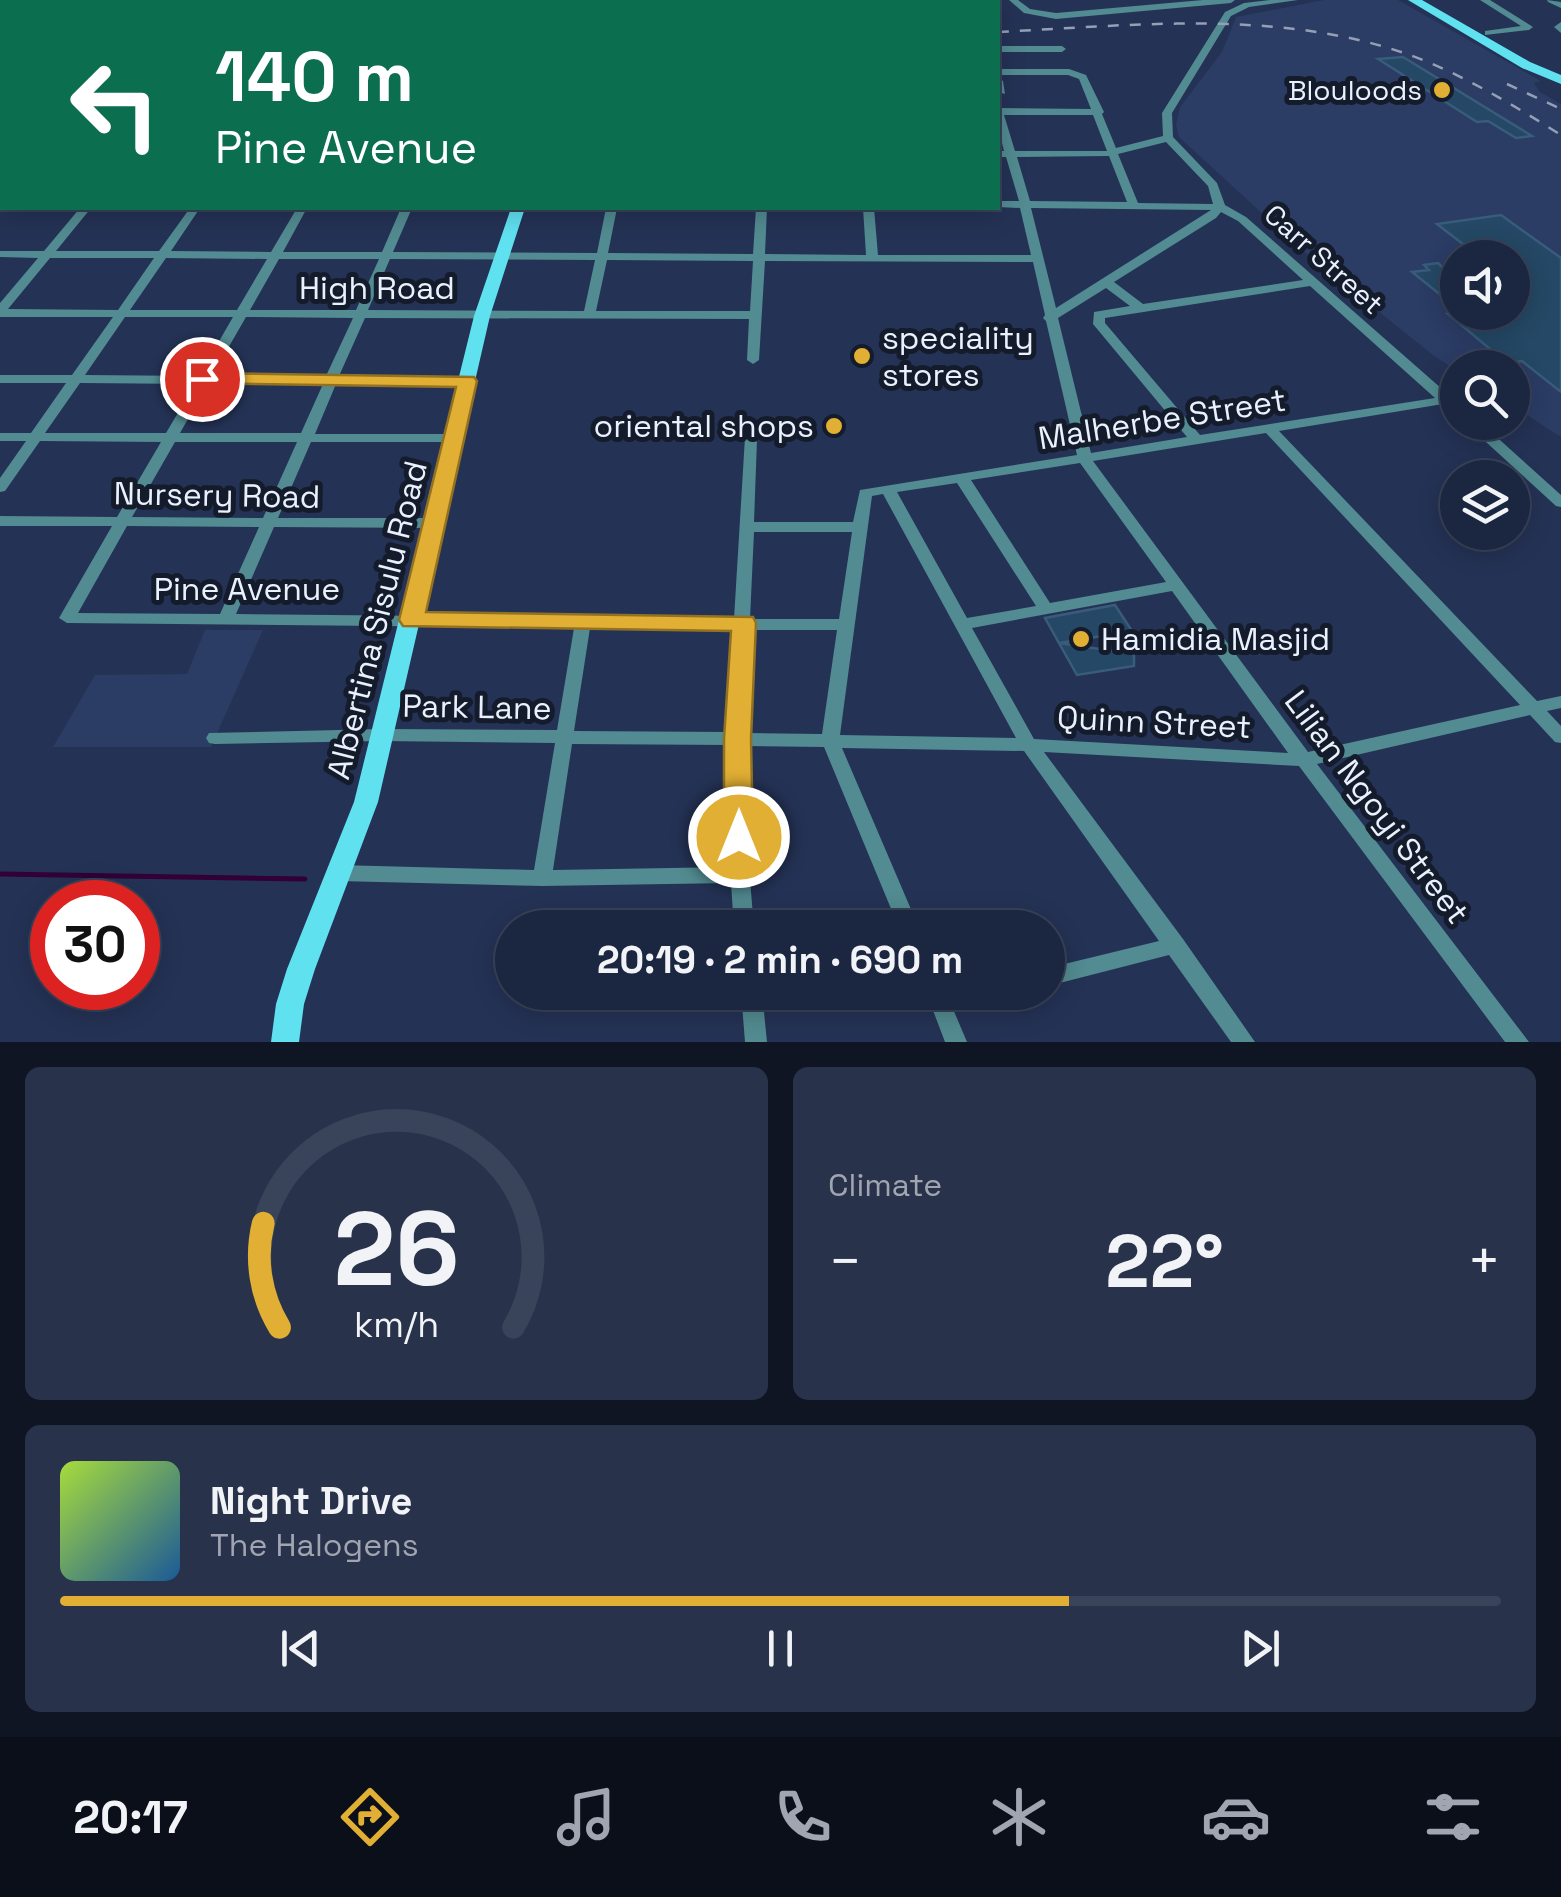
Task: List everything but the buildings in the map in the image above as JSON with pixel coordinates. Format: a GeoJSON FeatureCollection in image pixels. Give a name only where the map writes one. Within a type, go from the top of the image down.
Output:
{"type":"FeatureCollection","features":[{"type":"Feature","properties":{"kind":"main road"},"geometry":{"type":"LineString","coordinates":[[1418,0],[1561,70]]}},
{"type":"Feature","properties":{"kind":"main road"},"geometry":{"type":"LineString","coordinates":[[1418,0],[1526,65],[1561,80]]}},
{"type":"Feature","properties":{"kind":"main road","name":"Albertina Sisulu Road"},"geometry":{"type":"LineString","coordinates":[[285,1042],[290,1004],[366,802],[482,316],[517,210]]}},
{"type":"Feature","properties":{"kind":"street"},"geometry":{"type":"LineString","coordinates":[[1013,0],[1035,14],[1076,15],[1231,0]]}},
{"type":"Feature","properties":{"kind":"street"},"geometry":{"type":"LineString","coordinates":[[1058,0],[1076,15]]}},
{"type":"Feature","properties":{"kind":"street"},"geometry":{"type":"LineString","coordinates":[[1100,0],[1115,12]]}},
{"type":"Feature","properties":{"kind":"street"},"geometry":{"type":"LineString","coordinates":[[1146,0],[1157,7]]}},
{"type":"Feature","properties":{"kind":"street"},"geometry":{"type":"LineString","coordinates":[[1004,154],[1114,152],[1168,138],[1167,112],[1228,14],[1248,5],[1294,0]]}},
{"type":"Feature","properties":{"kind":"street"},"geometry":{"type":"LineString","coordinates":[[1484,0],[1529,27],[1488,33]]}},
{"type":"Feature","properties":{"kind":"street"},"geometry":{"type":"LineString","coordinates":[[1550,0],[1561,5]]}},
{"type":"Feature","properties":{"kind":"street"},"geometry":{"type":"LineString","coordinates":[[1000,49],[1062,49]]}},
{"type":"Feature","properties":{"kind":"street"},"geometry":{"type":"LineString","coordinates":[[1000,72],[1082,75],[1133,204]]}},
{"type":"Feature","properties":{"kind":"street"},"geometry":{"type":"LineString","coordinates":[[1000,112],[1098,112]]}},
{"type":"Feature","properties":{"kind":"street","name":"Lilian Ngoyi Street"},"geometry":{"type":"LineString","coordinates":[[1000,126],[1004,154],[1025,204],[1085,459],[1303,760],[1518,1042]]}},
{"type":"Feature","properties":{"kind":"street","name":"Carr Street"},"geometry":{"type":"LineString","coordinates":[[1168,138],[1213,185],[1220,207],[1242,219],[1308,283],[1440,396]]}},
{"type":"Feature","properties":{"kind":"street"},"geometry":{"type":"LineString","coordinates":[[1000,204],[1220,207]]}},
{"type":"Feature","properties":{"kind":"street"},"geometry":{"type":"LineString","coordinates":[[1049,318],[1212,216],[1220,207]]}},
{"type":"Feature","properties":{"kind":"street"},"geometry":{"type":"LineString","coordinates":[[0,312],[83,210]]}},
{"type":"Feature","properties":{"kind":"street"},"geometry":{"type":"LineString","coordinates":[[0,488],[194,210]]}},
{"type":"Feature","properties":{"kind":"street"},"geometry":{"type":"LineString","coordinates":[[122,521],[301,210]]}},
{"type":"Feature","properties":{"kind":"street"},"geometry":{"type":"LineString","coordinates":[[226,620],[406,210]]}},
{"type":"Feature","properties":{"kind":"street"},"geometry":{"type":"LineString","coordinates":[[589,316],[612,210]]}},
{"type":"Feature","properties":{"kind":"street"},"geometry":{"type":"LineString","coordinates":[[753,360],[762,210]]}},
{"type":"Feature","properties":{"kind":"street"},"geometry":{"type":"LineString","coordinates":[[868,210],[872,257]]}},
{"type":"Feature","properties":{"kind":"street"},"geometry":{"type":"LineString","coordinates":[[0,254],[1038,258]]}},
{"type":"Feature","properties":{"kind":"street"},"geometry":{"type":"LineString","coordinates":[[1106,282],[1140,308]]}},
{"type":"Feature","properties":{"kind":"street"},"geometry":{"type":"LineString","coordinates":[[1198,441],[1096,318],[1102,313],[1308,283]]}},
{"type":"Feature","properties":{"kind":"street"},"geometry":{"type":"LineString","coordinates":[[1043,286],[1083,297]]}},
{"type":"Feature","properties":{"kind":"street","name":"High Road"},"geometry":{"type":"LineString","coordinates":[[0,312],[754,315]]}},
{"type":"Feature","properties":{"kind":"street"},"geometry":{"type":"LineString","coordinates":[[0,378],[467,381]]}},
{"type":"Feature","properties":{"kind":"street","name":"Malherbe Street"},"geometry":{"type":"LineString","coordinates":[[888,490],[1440,401]]}},
{"type":"Feature","properties":{"kind":"street"},"geometry":{"type":"LineString","coordinates":[[1270,429],[1561,737]]}},
{"type":"Feature","properties":{"kind":"street"},"geometry":{"type":"LineString","coordinates":[[0,437],[454,438]]}},
{"type":"Feature","properties":{"kind":"street"},"geometry":{"type":"LineString","coordinates":[[742,910],[738,875],[738,739],[750,440]]}},
{"type":"Feature","properties":{"kind":"street"},"geometry":{"type":"LineString","coordinates":[[1490,440],[1561,503]]}},
{"type":"Feature","properties":{"kind":"street"},"geometry":{"type":"LineString","coordinates":[[963,480],[1046,609]]}},
{"type":"Feature","properties":{"kind":"street"},"geometry":{"type":"LineString","coordinates":[[901,910],[830,741],[865,493],[888,490],[1030,746],[1244,1042]]}},
{"type":"Feature","properties":{"kind":"street","name":"Nursery Road"},"geometry":{"type":"LineString","coordinates":[[0,521],[434,523]]}},
{"type":"Feature","properties":{"kind":"street","name":"Pine Avenue"},"geometry":{"type":"LineString","coordinates":[[122,521],[67,618],[846,625]]}},
{"type":"Feature","properties":{"kind":"street"},"geometry":{"type":"LineString","coordinates":[[747,527],[859,527]]}},
{"type":"Feature","properties":{"kind":"street"},"geometry":{"type":"LineString","coordinates":[[964,624],[1174,586]]}},
{"type":"Feature","properties":{"kind":"street"},"geometry":{"type":"LineString","coordinates":[[542,878],[584,622]]}},
{"type":"Feature","properties":{"kind":"street","name":"Quinn Street"},"geometry":{"type":"LineString","coordinates":[[738,739],[1030,746],[1303,760],[1561,702]]}},
{"type":"Feature","properties":{"kind":"street","name":"Park Lane"},"geometry":{"type":"LineString","coordinates":[[215,738],[382,735],[738,739]]}},
{"type":"Feature","properties":{"kind":"street"},"geometry":{"type":"LineString","coordinates":[[338,873],[542,878],[738,875]]}},
{"type":"Feature","properties":{"kind":"street"},"geometry":{"type":"LineString","coordinates":[[1065,973],[1176,946]]}},
{"type":"Feature","properties":{"kind":"street"},"geometry":{"type":"LineString","coordinates":[[753,1010],[756,1042]]}},
{"type":"Feature","properties":{"kind":"street"},"geometry":{"type":"LineString","coordinates":[[943,1010],[956,1042]]}},
{"type":"Feature","properties":{"kind":"shaded area"},"geometry":{"type":"Polygon","coordinates":[[[1324,0],[1398,0],[1541,81],[1534,83],[1540,92],[1561,104],[1561,437],[1530,417],[1530,350],[1440,350],[1440,360],[1302,250],[1179,137],[1176,125],[1180,107],[1222,52],[1236,17],[1324,0]]]}},
{"type":"Feature","properties":{"kind":"shaded area"},"geometry":{"type":"Polygon","coordinates":[[[205,630],[263,630],[211,747],[53,747],[95,675],[187,674],[205,630]]]}},
{"type":"Feature","properties":{"kind":"waterway"},"geometry":{"type":"LineString","coordinates":[[0,874],[305,879]]}},
{"type":"Feature","properties":{"kind":"railway"},"geometry":{"type":"LineString","coordinates":[[1000,32],[1215,24],[1324,33],[1428,62],[1561,135]]}},
{"type":"Feature","properties":{"kind":"railway"},"geometry":{"type":"LineString","coordinates":[[1507,84],[1561,109]]}},
{"type":"Feature","properties":{"kind":"place","name":"Blouloods"},"geometry":{"type":"Point","coordinates":[1442,90]}},
{"type":"Feature","properties":{"kind":"place","name":"speciality stores"},"geometry":{"type":"Point","coordinates":[862,356]}},
{"type":"Feature","properties":{"kind":"place","name":"oriental shops"},"geometry":{"type":"Point","coordinates":[834,426]}},
{"type":"Feature","properties":{"kind":"place","name":"Hamidia Masjid"},"geometry":{"type":"Point","coordinates":[1081,639]}},
{"type":"Feature","properties":{"kind":"route"},"geometry":{"type":"LineString","coordinates":[[202,379],[467,381],[412,620],[744,623],[738,739],[739,837]]}}]}
